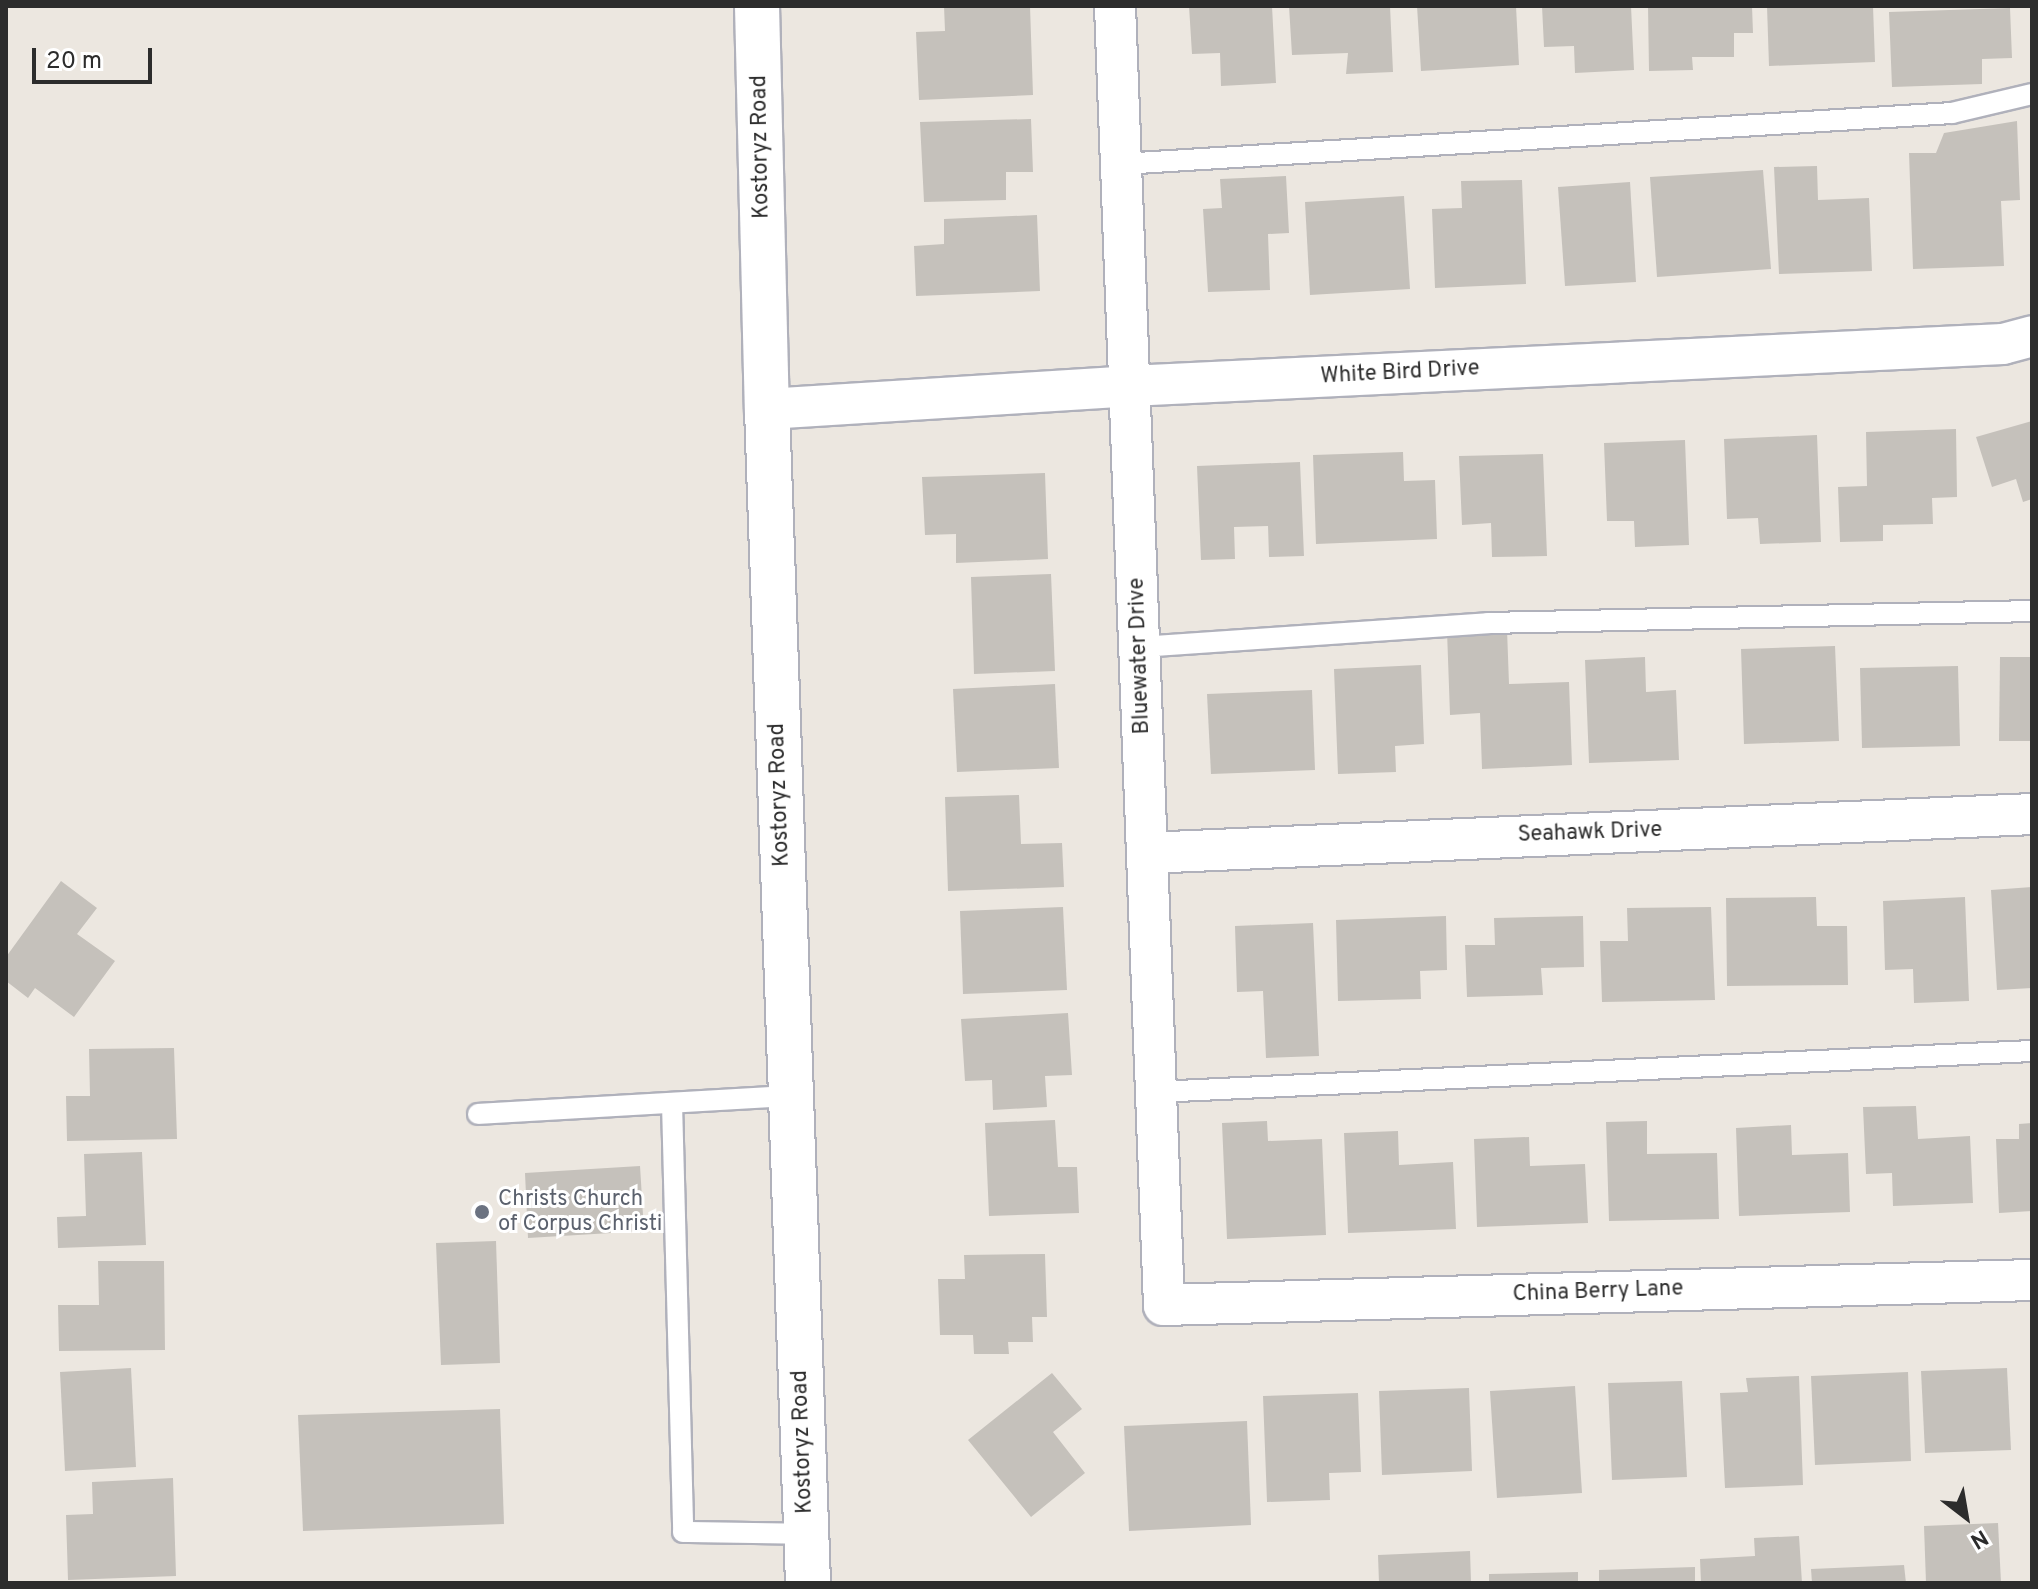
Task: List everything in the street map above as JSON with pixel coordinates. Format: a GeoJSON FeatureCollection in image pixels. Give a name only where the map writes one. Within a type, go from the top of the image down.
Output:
{"type":"FeatureCollection","features":[{"type":"Feature","properties":{"kind":"main road","name":"Kostoryz Road"},"geometry":{"type":"LineString","coordinates":[[757,6],[767,409],[808,1583]]}},
{"type":"Feature","properties":{"kind":"street","name":"Bluewater Drive"},"geometry":{"type":"LineString","coordinates":[[1115,6],[1164,1305]]}},
{"type":"Feature","properties":{"kind":"street","name":"White Bird Drive"},"geometry":{"type":"LineString","coordinates":[[767,409],[1129,386],[2003,344],[2032,336]]}},
{"type":"Feature","properties":{"kind":"street","name":"Seahawk Drive"},"geometry":{"type":"LineString","coordinates":[[1147,853],[2032,814]]}},
{"type":"Feature","properties":{"kind":"street","name":"China Berry Lane"},"geometry":{"type":"LineString","coordinates":[[1164,1305],[2032,1280]]}},
{"type":"Feature","properties":{"kind":"lane"},"geometry":{"type":"LineString","coordinates":[[1121,164],[1952,113],[2032,94]]}},
{"type":"Feature","properties":{"kind":"lane"},"geometry":{"type":"LineString","coordinates":[[1139,647],[1488,623],[2032,611]]}},
{"type":"Feature","properties":{"kind":"lane"},"geometry":{"type":"LineString","coordinates":[[1156,1092],[2032,1051]]}},
{"type":"Feature","properties":{"kind":"lane"},"geometry":{"type":"LineString","coordinates":[[478,1114],[791,1096]]}},
{"type":"Feature","properties":{"kind":"lane"},"geometry":{"type":"LineString","coordinates":[[672,1103],[683,1532],[807,1534]]}},
{"type":"Feature","properties":{"kind":"building"},"geometry":{"type":"Polygon","coordinates":[[[944,6],[1030,6],[1033,95],[919,100],[916,32],[945,31],[944,6]]]}},
{"type":"Feature","properties":{"kind":"building"},"geometry":{"type":"Polygon","coordinates":[[[1189,6],[1272,6],[1276,83],[1221,86],[1220,53],[1192,54],[1189,6]]]}},
{"type":"Feature","properties":{"kind":"building"},"geometry":{"type":"Polygon","coordinates":[[[1289,6],[1390,6],[1393,72],[1346,74],[1348,53],[1292,55],[1289,6]]]}},
{"type":"Feature","properties":{"kind":"building"},"geometry":{"type":"Polygon","coordinates":[[[1417,6],[1516,6],[1519,65],[1421,71],[1417,6]]]}},
{"type":"Feature","properties":{"kind":"building"},"geometry":{"type":"Polygon","coordinates":[[[1542,6],[1631,6],[1634,70],[1575,73],[1574,46],[1544,47],[1542,6]]]}},
{"type":"Feature","properties":{"kind":"building"},"geometry":{"type":"Polygon","coordinates":[[[1648,6],[1752,6],[1753,33],[1734,33],[1734,57],[1692,57],[1693,70],[1649,71],[1648,6]]]}},
{"type":"Feature","properties":{"kind":"building"},"geometry":{"type":"Polygon","coordinates":[[[1767,6],[1873,6],[1875,62],[1769,66],[1767,6]]]}},
{"type":"Feature","properties":{"kind":"building"},"geometry":{"type":"Polygon","coordinates":[[[2010,8],[2012,58],[1982,59],[1982,84],[1892,87],[1889,12],[2010,8]]]}},
{"type":"Feature","properties":{"kind":"building"},"geometry":{"type":"Polygon","coordinates":[[[1031,119],[1033,172],[1006,172],[1006,200],[924,202],[920,122],[1031,119]]]}},
{"type":"Feature","properties":{"kind":"building"},"geometry":{"type":"Polygon","coordinates":[[[2017,121],[2020,200],[2001,201],[2004,266],[1913,269],[1909,153],[1936,153],[1944,133],[2017,121]]]}},
{"type":"Feature","properties":{"kind":"building"},"geometry":{"type":"Polygon","coordinates":[[[1817,166],[1818,200],[1869,198],[1872,271],[1779,274],[1774,167],[1817,166]]]}},
{"type":"Feature","properties":{"kind":"building"},"geometry":{"type":"Polygon","coordinates":[[[1763,170],[1771,269],[1657,277],[1650,177],[1763,170]]]}},
{"type":"Feature","properties":{"kind":"building"},"geometry":{"type":"Polygon","coordinates":[[[1286,176],[1289,233],[1268,234],[1270,290],[1208,292],[1203,209],[1222,208],[1220,179],[1286,176]]]}},
{"type":"Feature","properties":{"kind":"building"},"geometry":{"type":"Polygon","coordinates":[[[1522,180],[1526,284],[1435,288],[1432,209],[1462,208],[1461,181],[1522,180]]]}},
{"type":"Feature","properties":{"kind":"building"},"geometry":{"type":"Polygon","coordinates":[[[1630,182],[1636,282],[1565,286],[1558,187],[1630,182]]]}},
{"type":"Feature","properties":{"kind":"building"},"geometry":{"type":"Polygon","coordinates":[[[1404,196],[1410,289],[1310,295],[1305,202],[1404,196]]]}},
{"type":"Feature","properties":{"kind":"building"},"geometry":{"type":"Polygon","coordinates":[[[1037,215],[1040,291],[916,296],[914,246],[944,244],[944,219],[1037,215]]]}},
{"type":"Feature","properties":{"kind":"building"},"geometry":{"type":"Polygon","coordinates":[[[2032,421],[2032,499],[2023,502],[2016,479],[1992,487],[1976,437],[2032,421]]]}},
{"type":"Feature","properties":{"kind":"building"},"geometry":{"type":"Polygon","coordinates":[[[1956,429],[1957,497],[1932,498],[1933,524],[1883,525],[1883,541],[1840,542],[1838,487],[1867,486],[1866,432],[1956,429]]]}},
{"type":"Feature","properties":{"kind":"building"},"geometry":{"type":"Polygon","coordinates":[[[1817,435],[1821,542],[1760,544],[1758,518],[1727,519],[1724,439],[1817,435]]]}},
{"type":"Feature","properties":{"kind":"building"},"geometry":{"type":"Polygon","coordinates":[[[1685,440],[1689,545],[1635,547],[1634,521],[1607,521],[1604,443],[1685,440]]]}},
{"type":"Feature","properties":{"kind":"building"},"geometry":{"type":"Polygon","coordinates":[[[1403,452],[1404,481],[1435,480],[1437,539],[1316,544],[1313,455],[1403,452]]]}},
{"type":"Feature","properties":{"kind":"building"},"geometry":{"type":"Polygon","coordinates":[[[1543,454],[1547,556],[1492,557],[1491,523],[1462,525],[1459,456],[1543,454]]]}},
{"type":"Feature","properties":{"kind":"building"},"geometry":{"type":"Polygon","coordinates":[[[1300,462],[1304,556],[1269,557],[1268,526],[1234,527],[1235,559],[1201,560],[1197,466],[1300,462]]]}},
{"type":"Feature","properties":{"kind":"building"},"geometry":{"type":"Polygon","coordinates":[[[1045,473],[1048,559],[956,563],[956,534],[925,535],[922,477],[1045,473]]]}},
{"type":"Feature","properties":{"kind":"building"},"geometry":{"type":"Polygon","coordinates":[[[1051,574],[1055,671],[974,674],[971,577],[1051,574]]]}},
{"type":"Feature","properties":{"kind":"building"},"geometry":{"type":"Polygon","coordinates":[[[1507,629],[1509,684],[1569,682],[1572,765],[1482,769],[1480,713],[1450,715],[1447,631],[1507,629]]]}},
{"type":"Feature","properties":{"kind":"building"},"geometry":{"type":"Polygon","coordinates":[[[1835,646],[1839,741],[1744,744],[1741,649],[1835,646]]]}},
{"type":"Feature","properties":{"kind":"building"},"geometry":{"type":"Polygon","coordinates":[[[1645,657],[1646,692],[1676,690],[1679,760],[1589,763],[1585,660],[1645,657]]]}},
{"type":"Feature","properties":{"kind":"building"},"geometry":{"type":"Polygon","coordinates":[[[2000,657],[2032,657],[2032,741],[1999,741],[2000,657]]]}},
{"type":"Feature","properties":{"kind":"building"},"geometry":{"type":"Polygon","coordinates":[[[1421,665],[1424,744],[1395,746],[1396,772],[1338,774],[1334,669],[1421,665]]]}},
{"type":"Feature","properties":{"kind":"building"},"geometry":{"type":"Polygon","coordinates":[[[1958,666],[1960,746],[1862,748],[1860,668],[1958,666]]]}},
{"type":"Feature","properties":{"kind":"building"},"geometry":{"type":"Polygon","coordinates":[[[1055,684],[1059,768],[957,772],[953,689],[1055,684]]]}},
{"type":"Feature","properties":{"kind":"building"},"geometry":{"type":"Polygon","coordinates":[[[1312,690],[1315,770],[1211,774],[1207,694],[1312,690]]]}},
{"type":"Feature","properties":{"kind":"building"},"geometry":{"type":"Polygon","coordinates":[[[1019,795],[1021,844],[1062,843],[1064,887],[948,891],[945,797],[1019,795]]]}},
{"type":"Feature","properties":{"kind":"building"},"geometry":{"type":"Polygon","coordinates":[[[61,881],[97,908],[77,934],[115,961],[74,1017],[35,988],[28,998],[6,981],[6,957],[61,881]]]}},
{"type":"Feature","properties":{"kind":"building"},"geometry":{"type":"Polygon","coordinates":[[[2032,887],[2032,988],[1997,990],[1991,890],[2032,887]]]}},
{"type":"Feature","properties":{"kind":"building"},"geometry":{"type":"Polygon","coordinates":[[[1816,897],[1817,926],[1847,926],[1848,985],[1727,986],[1726,898],[1816,897]]]}},
{"type":"Feature","properties":{"kind":"building"},"geometry":{"type":"Polygon","coordinates":[[[1965,897],[1969,1001],[1914,1003],[1913,969],[1885,970],[1883,901],[1965,897]]]}},
{"type":"Feature","properties":{"kind":"building"},"geometry":{"type":"Polygon","coordinates":[[[1063,907],[1067,990],[963,994],[960,911],[1063,907]]]}},
{"type":"Feature","properties":{"kind":"building"},"geometry":{"type":"Polygon","coordinates":[[[1711,907],[1715,1000],[1602,1002],[1600,941],[1628,941],[1627,908],[1711,907]]]}},
{"type":"Feature","properties":{"kind":"building"},"geometry":{"type":"Polygon","coordinates":[[[1446,916],[1447,970],[1420,971],[1421,999],[1338,1001],[1336,920],[1446,916]]]}},
{"type":"Feature","properties":{"kind":"building"},"geometry":{"type":"Polygon","coordinates":[[[1583,916],[1584,967],[1541,968],[1543,995],[1467,997],[1465,945],[1495,945],[1494,918],[1583,916]]]}},
{"type":"Feature","properties":{"kind":"building"},"geometry":{"type":"Polygon","coordinates":[[[1313,923],[1319,1056],[1266,1058],[1263,991],[1237,992],[1235,926],[1313,923]]]}},
{"type":"Feature","properties":{"kind":"building"},"geometry":{"type":"Polygon","coordinates":[[[1068,1013],[1072,1075],[1045,1076],[1047,1107],[993,1110],[992,1080],[965,1081],[961,1019],[1068,1013]]]}},
{"type":"Feature","properties":{"kind":"building"},"geometry":{"type":"Polygon","coordinates":[[[174,1048],[177,1139],[67,1141],[66,1096],[90,1096],[89,1049],[174,1048]]]}},
{"type":"Feature","properties":{"kind":"building"},"geometry":{"type":"Polygon","coordinates":[[[1916,1106],[1918,1139],[1970,1136],[1973,1203],[1893,1206],[1892,1173],[1866,1174],[1863,1107],[1916,1106]]]}},
{"type":"Feature","properties":{"kind":"building"},"geometry":{"type":"Polygon","coordinates":[[[1055,1120],[1058,1167],[1077,1167],[1079,1213],[989,1216],[985,1123],[1055,1120]]]}},
{"type":"Feature","properties":{"kind":"building"},"geometry":{"type":"Polygon","coordinates":[[[1267,1121],[1268,1141],[1322,1139],[1326,1235],[1227,1239],[1222,1123],[1267,1121]]]}},
{"type":"Feature","properties":{"kind":"building"},"geometry":{"type":"Polygon","coordinates":[[[1647,1121],[1647,1154],[1717,1153],[1719,1219],[1609,1221],[1606,1122],[1647,1121]]]}},
{"type":"Feature","properties":{"kind":"building"},"geometry":{"type":"Polygon","coordinates":[[[2032,1123],[2032,1211],[1999,1213],[1996,1139],[2019,1139],[2019,1124],[2032,1123]]]}},
{"type":"Feature","properties":{"kind":"building"},"geometry":{"type":"Polygon","coordinates":[[[1791,1125],[1792,1155],[1848,1153],[1850,1212],[1739,1216],[1736,1128],[1791,1125]]]}},
{"type":"Feature","properties":{"kind":"building"},"geometry":{"type":"Polygon","coordinates":[[[1398,1131],[1399,1165],[1453,1162],[1456,1229],[1348,1233],[1344,1133],[1398,1131]]]}},
{"type":"Feature","properties":{"kind":"building"},"geometry":{"type":"Polygon","coordinates":[[[1529,1137],[1530,1166],[1585,1164],[1588,1223],[1477,1227],[1474,1139],[1529,1137]]]}},
{"type":"Feature","properties":{"kind":"building"},"geometry":{"type":"Polygon","coordinates":[[[142,1152],[146,1245],[58,1248],[57,1217],[86,1216],[84,1154],[142,1152]]]}},
{"type":"Feature","properties":{"kind":"building"},"geometry":{"type":"Polygon","coordinates":[[[640,1166],[644,1231],[528,1238],[525,1173],[640,1166]]]}},
{"type":"Feature","properties":{"kind":"building"},"geometry":{"type":"Polygon","coordinates":[[[496,1241],[500,1363],[441,1365],[436,1243],[496,1241]]]}},
{"type":"Feature","properties":{"kind":"building"},"geometry":{"type":"Polygon","coordinates":[[[1045,1254],[1047,1317],[1032,1317],[1033,1342],[1008,1342],[1009,1354],[974,1354],[973,1335],[940,1335],[938,1279],[965,1279],[964,1255],[1045,1254]]]}},
{"type":"Feature","properties":{"kind":"building"},"geometry":{"type":"Polygon","coordinates":[[[98,1261],[164,1261],[165,1350],[59,1351],[58,1305],[99,1305],[98,1261]]]}},
{"type":"Feature","properties":{"kind":"building"},"geometry":{"type":"Polygon","coordinates":[[[131,1368],[136,1467],[65,1471],[60,1372],[131,1368]]]}},
{"type":"Feature","properties":{"kind":"building"},"geometry":{"type":"Polygon","coordinates":[[[2007,1368],[2011,1450],[1925,1453],[1921,1371],[2007,1368]]]}},
{"type":"Feature","properties":{"kind":"building"},"geometry":{"type":"Polygon","coordinates":[[[1908,1372],[1911,1461],[1815,1465],[1811,1376],[1908,1372]]]}},
{"type":"Feature","properties":{"kind":"building"},"geometry":{"type":"Polygon","coordinates":[[[1052,1373],[1082,1409],[1053,1432],[1085,1473],[1031,1517],[968,1440],[1052,1373]]]}},
{"type":"Feature","properties":{"kind":"building"},"geometry":{"type":"Polygon","coordinates":[[[1799,1376],[1803,1485],[1725,1488],[1720,1393],[1748,1392],[1746,1378],[1799,1376]]]}},
{"type":"Feature","properties":{"kind":"building"},"geometry":{"type":"Polygon","coordinates":[[[1682,1381],[1687,1477],[1612,1480],[1608,1383],[1682,1381]]]}},
{"type":"Feature","properties":{"kind":"building"},"geometry":{"type":"Polygon","coordinates":[[[1575,1386],[1582,1493],[1497,1498],[1490,1391],[1575,1386]]]}},
{"type":"Feature","properties":{"kind":"building"},"geometry":{"type":"Polygon","coordinates":[[[1469,1388],[1472,1471],[1382,1475],[1379,1391],[1469,1388]]]}},
{"type":"Feature","properties":{"kind":"building"},"geometry":{"type":"Polygon","coordinates":[[[1358,1393],[1361,1472],[1329,1473],[1330,1500],[1267,1502],[1263,1396],[1358,1393]]]}},
{"type":"Feature","properties":{"kind":"building"},"geometry":{"type":"Polygon","coordinates":[[[500,1409],[504,1524],[303,1531],[298,1415],[500,1409]]]}},
{"type":"Feature","properties":{"kind":"building"},"geometry":{"type":"Polygon","coordinates":[[[1247,1421],[1251,1525],[1129,1531],[1124,1426],[1247,1421]]]}},
{"type":"Feature","properties":{"kind":"building"},"geometry":{"type":"Polygon","coordinates":[[[173,1478],[176,1576],[68,1580],[66,1515],[93,1514],[92,1482],[173,1478]]]}},
{"type":"Feature","properties":{"kind":"building"},"geometry":{"type":"Polygon","coordinates":[[[1998,1523],[2001,1583],[1926,1583],[1924,1526],[1998,1523]]]}},
{"type":"Feature","properties":{"kind":"building"},"geometry":{"type":"Polygon","coordinates":[[[1799,1536],[1802,1583],[1701,1583],[1700,1559],[1755,1556],[1754,1538],[1799,1536]]]}},
{"type":"Feature","properties":{"kind":"building"},"geometry":{"type":"Polygon","coordinates":[[[1470,1551],[1471,1583],[1379,1583],[1378,1555],[1470,1551]]]}},
{"type":"Feature","properties":{"kind":"building"},"geometry":{"type":"Polygon","coordinates":[[[1904,1565],[1906,1583],[1812,1583],[1811,1569],[1904,1565]]]}},
{"type":"Feature","properties":{"kind":"building"},"geometry":{"type":"Polygon","coordinates":[[[1695,1567],[1695,1583],[1599,1583],[1599,1570],[1695,1567]]]}},
{"type":"Feature","properties":{"kind":"building"},"geometry":{"type":"Polygon","coordinates":[[[1578,1572],[1578,1583],[1489,1583],[1489,1574],[1578,1572]]]}},
{"type":"Feature","properties":{"kind":"place","name":"Christs Church of Corpus Christi"},"geometry":{"type":"Point","coordinates":[482,1212]}}]}
